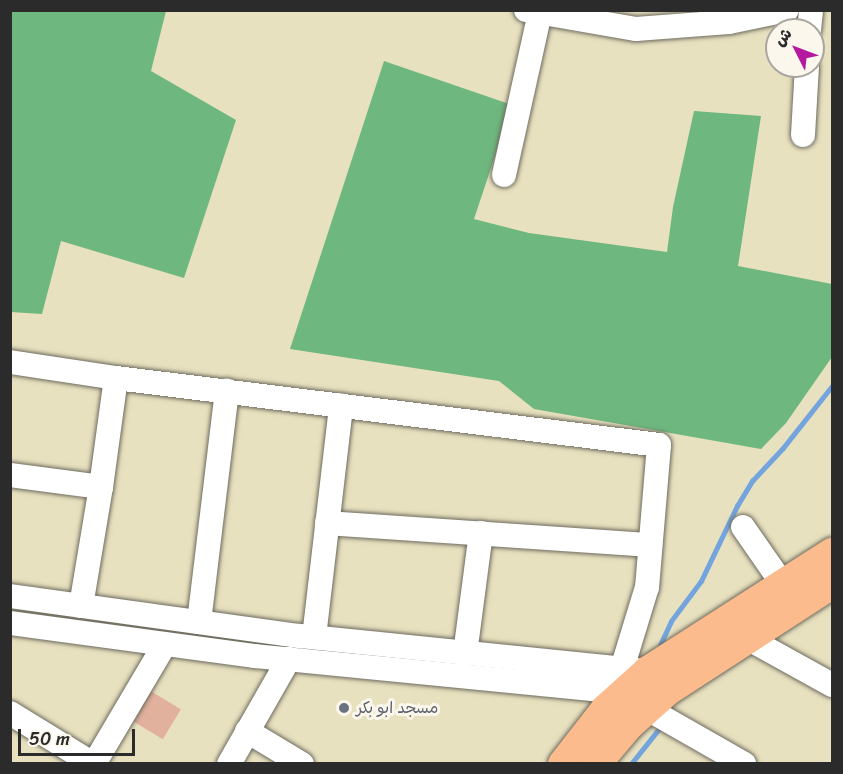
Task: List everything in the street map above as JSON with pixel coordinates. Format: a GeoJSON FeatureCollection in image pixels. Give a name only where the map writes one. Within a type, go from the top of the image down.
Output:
{"type":"FeatureCollection","features":[{"type":"Feature","properties":{"kind":"main road"},"geometry":{"type":"LineString","coordinates":[[564,764],[584,734],[635,685],[832,553]]}},
{"type":"Feature","properties":{"kind":"main road"},"geometry":{"type":"LineString","coordinates":[[635,685],[691,674],[832,584]]}},
{"type":"Feature","properties":{"kind":"main road"},"geometry":{"type":"LineString","coordinates":[[596,764],[635,685]]}},
{"type":"Feature","properties":{"kind":"street"},"geometry":{"type":"LineString","coordinates":[[504,175],[533,11],[638,20],[729,22],[787,10]]}},
{"type":"Feature","properties":{"kind":"street"},"geometry":{"type":"LineString","coordinates":[[803,135],[806,78]]}},
{"type":"Feature","properties":{"kind":"street"},"geometry":{"type":"LineString","coordinates":[[10,362],[116,378],[659,445],[647,587],[635,685]]}},
{"type":"Feature","properties":{"kind":"street"},"geometry":{"type":"LineString","coordinates":[[81,606],[116,378]]}},
{"type":"Feature","properties":{"kind":"street"},"geometry":{"type":"LineString","coordinates":[[198,622],[227,391]]}},
{"type":"Feature","properties":{"kind":"street"},"geometry":{"type":"LineString","coordinates":[[314,637],[341,406]]}},
{"type":"Feature","properties":{"kind":"street"},"geometry":{"type":"LineString","coordinates":[[10,475],[101,487]]}},
{"type":"Feature","properties":{"kind":"street"},"geometry":{"type":"LineString","coordinates":[[327,523],[650,545]]}},
{"type":"Feature","properties":{"kind":"street"},"geometry":{"type":"LineString","coordinates":[[743,527],[784,586]]}},
{"type":"Feature","properties":{"kind":"street"},"geometry":{"type":"LineString","coordinates":[[465,654],[481,533]]}},
{"type":"Feature","properties":{"kind":"street"},"geometry":{"type":"LineString","coordinates":[[635,685],[431,661],[314,637],[16,597],[14,624],[289,659],[431,661],[465,654],[635,685],[744,764]]}},
{"type":"Feature","properties":{"kind":"street"},"geometry":{"type":"LineString","coordinates":[[255,656],[258,630]]}},
{"type":"Feature","properties":{"kind":"street"},"geometry":{"type":"LineString","coordinates":[[749,639],[832,685]]}},
{"type":"Feature","properties":{"kind":"street"},"geometry":{"type":"LineString","coordinates":[[10,713],[93,764],[165,644]]}},
{"type":"Feature","properties":{"kind":"street"},"geometry":{"type":"LineString","coordinates":[[229,764],[289,659]]}},
{"type":"Feature","properties":{"kind":"street"},"geometry":{"type":"LineString","coordinates":[[247,731],[302,764]]}},
{"type":"Feature","properties":{"kind":"green space"},"geometry":{"type":"Polygon","coordinates":[[[10,11],[166,11],[151,71],[236,120],[184,278],[61,241],[42,314],[11,312],[10,11]]]}},
{"type":"Feature","properties":{"kind":"green space"},"geometry":{"type":"Polygon","coordinates":[[[384,61],[512,105],[474,219],[529,233],[667,252],[673,207],[694,111],[761,116],[738,266],[832,284],[832,357],[786,423],[761,449],[534,409],[499,381],[290,349],[384,61]]]}},
{"type":"Feature","properties":{"kind":"building"},"geometry":{"type":"Polygon","coordinates":[[[144,687],[181,709],[163,739],[126,717],[144,687]]]}},
{"type":"Feature","properties":{"kind":"waterway"},"geometry":{"type":"LineString","coordinates":[[660,645],[671,621],[701,581],[737,506],[752,481],[783,448],[832,386]]}},
{"type":"Feature","properties":{"kind":"waterway"},"geometry":{"type":"LineString","coordinates":[[631,764],[662,725]]}},
{"type":"Feature","properties":{"kind":"place","name":"مسجد ابو بكر"},"geometry":{"type":"Point","coordinates":[344,708]}}]}
